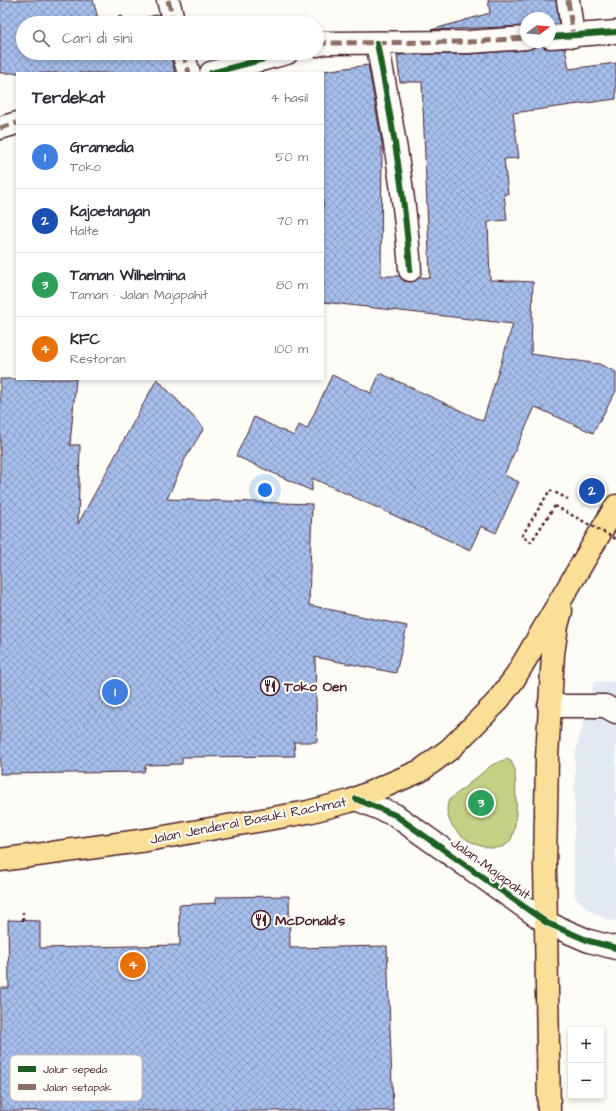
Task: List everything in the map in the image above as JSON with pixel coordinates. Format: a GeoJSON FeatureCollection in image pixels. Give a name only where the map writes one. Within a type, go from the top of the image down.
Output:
{"type":"FeatureCollection","features":[{"type":"Feature","properties":{"kind":"main road","name":"Jalan Jenderal Basuki Rachmat"},"geometry":{"type":"LineString","coordinates":[[0,860],[154,839],[308,812],[356,799],[420,771],[450,749],[496,703],[514,680],[616,506]]}},
{"type":"Feature","properties":{"kind":"main road","name":"Jalan Jenderal Basuki Rachmat"},"geometry":{"type":"LineString","coordinates":[[549,1111],[545,866],[549,706],[557,626],[568,586]]}},
{"type":"Feature","properties":{"kind":"main road"},"geometry":{"type":"LineString","coordinates":[[0,869],[46,854]]}},
{"type":"Feature","properties":{"kind":"street"},"geometry":{"type":"LineString","coordinates":[[168,0],[172,16]]}},
{"type":"Feature","properties":{"kind":"street"},"geometry":{"type":"LineString","coordinates":[[568,0],[573,36]]}},
{"type":"Feature","properties":{"kind":"street"},"geometry":{"type":"LineString","coordinates":[[556,37],[616,32]]}},
{"type":"Feature","properties":{"kind":"street"},"geometry":{"type":"LineString","coordinates":[[324,43],[469,42],[520,38]]}},
{"type":"Feature","properties":{"kind":"street"},"geometry":{"type":"LineString","coordinates":[[376,43],[396,148],[406,220],[410,270]]}},
{"type":"Feature","properties":{"kind":"street"},"geometry":{"type":"LineString","coordinates":[[185,60],[189,72]]}},
{"type":"Feature","properties":{"kind":"street"},"geometry":{"type":"LineString","coordinates":[[215,72],[260,60]]}},
{"type":"Feature","properties":{"kind":"street"},"geometry":{"type":"LineString","coordinates":[[0,128],[16,123]]}},
{"type":"Feature","properties":{"kind":"street"},"geometry":{"type":"LineString","coordinates":[[549,706],[605,706],[616,712]]}},
{"type":"Feature","properties":{"kind":"street","name":"Jalan Majapahit"},"geometry":{"type":"LineString","coordinates":[[356,799],[395,815],[547,923],[589,941],[616,948]]}},
{"type":"Feature","properties":{"kind":"path"},"geometry":{"type":"LineString","coordinates":[[568,499],[550,490],[522,536],[531,542],[555,506],[616,539]]}},
{"type":"Feature","properties":{"kind":"path"},"geometry":{"type":"LineString","coordinates":[[23,912],[23,920]]}},
{"type":"Feature","properties":{"kind":"shaded area"},"geometry":{"type":"Polygon","coordinates":[[[616,681],[616,921],[608,920],[589,910],[575,897],[574,880],[575,754],[594,682],[616,681]]]}},
{"type":"Feature","properties":{"kind":"green space"},"geometry":{"type":"Polygon","coordinates":[[[506,759],[511,761],[515,770],[516,813],[514,830],[512,837],[506,845],[496,848],[484,847],[472,842],[460,834],[452,824],[447,813],[449,800],[492,765],[506,759]]]}},
{"type":"Feature","properties":{"kind":"building"},"geometry":{"type":"Polygon","coordinates":[[[0,0],[93,0],[97,16],[16,16],[16,60],[172,60],[175,72],[16,72],[0,73],[0,0]]]}},
{"type":"Feature","properties":{"kind":"building"},"geometry":{"type":"Polygon","coordinates":[[[488,0],[556,0],[559,24],[556,24],[556,12],[520,12],[520,26],[431,30],[490,13],[488,0]]]}},
{"type":"Feature","properties":{"kind":"building"},"geometry":{"type":"Polygon","coordinates":[[[533,48],[565,48],[569,69],[616,63],[616,99],[513,113],[519,158],[504,159],[508,194],[504,194],[507,220],[488,222],[490,280],[533,282],[531,354],[599,364],[616,372],[616,391],[593,433],[535,407],[504,475],[519,482],[496,533],[481,526],[470,550],[312,478],[312,491],[236,456],[254,417],[294,436],[299,425],[307,429],[332,375],[371,393],[380,373],[483,421],[513,324],[324,302],[323,71],[368,65],[382,143],[381,276],[399,276],[404,281],[411,282],[420,277],[430,278],[422,82],[400,82],[397,55],[469,54],[527,50],[533,48]]]}},
{"type":"Feature","properties":{"kind":"building"},"geometry":{"type":"Polygon","coordinates":[[[0,379],[76,380],[70,445],[80,445],[78,524],[156,380],[158,380],[204,428],[185,459],[167,499],[312,504],[309,605],[407,626],[396,673],[315,657],[317,742],[294,742],[295,756],[182,757],[182,764],[146,765],[144,772],[0,774],[0,379]]]}},
{"type":"Feature","properties":{"kind":"building"},"geometry":{"type":"Polygon","coordinates":[[[289,896],[290,948],[387,946],[393,1111],[0,1111],[0,988],[9,988],[8,920],[40,921],[40,948],[180,945],[179,905],[216,903],[216,897],[289,896]]]}},
{"type":"Feature","properties":{"kind":"marked path"},"geometry":{"type":"LineString","coordinates":[[168,0],[172,16]]}},
{"type":"Feature","properties":{"kind":"marked path"},"geometry":{"type":"LineString","coordinates":[[568,0],[573,36]]}},
{"type":"Feature","properties":{"kind":"marked path"},"geometry":{"type":"LineString","coordinates":[[324,43],[469,42],[520,38]]}},
{"type":"Feature","properties":{"kind":"marked path"},"geometry":{"type":"LineString","coordinates":[[185,60],[189,72]]}},
{"type":"Feature","properties":{"kind":"marked path"},"geometry":{"type":"LineString","coordinates":[[0,128],[16,123]]}},
{"type":"Feature","properties":{"kind":"cycle path"},"geometry":{"type":"LineString","coordinates":[[556,37],[616,32]]}},
{"type":"Feature","properties":{"kind":"cycle path"},"geometry":{"type":"LineString","coordinates":[[377,43],[401,184],[410,270]]}},
{"type":"Feature","properties":{"kind":"cycle path"},"geometry":{"type":"LineString","coordinates":[[215,72],[260,60]]}},
{"type":"Feature","properties":{"kind":"cycle path"},"geometry":{"type":"LineString","coordinates":[[356,799],[395,815],[547,923],[589,941],[616,948]]}},
{"type":"Feature","properties":{"kind":"place","name":"Kajoetangan"},"geometry":{"type":"Point","coordinates":[592,491]}},
{"type":"Feature","properties":{"kind":"place","name":"Toko Oen"},"geometry":{"type":"Point","coordinates":[270,686]}},
{"type":"Feature","properties":{"kind":"place","name":"Gramedia"},"geometry":{"type":"Point","coordinates":[115,692]}},
{"type":"Feature","properties":{"kind":"place","name":"Taman Wilhelmina"},"geometry":{"type":"Point","coordinates":[481,803]}},
{"type":"Feature","properties":{"kind":"place","name":"McDonald's"},"geometry":{"type":"Point","coordinates":[261,920]}},
{"type":"Feature","properties":{"kind":"place","name":"KFC"},"geometry":{"type":"Point","coordinates":[133,965]}}]}
